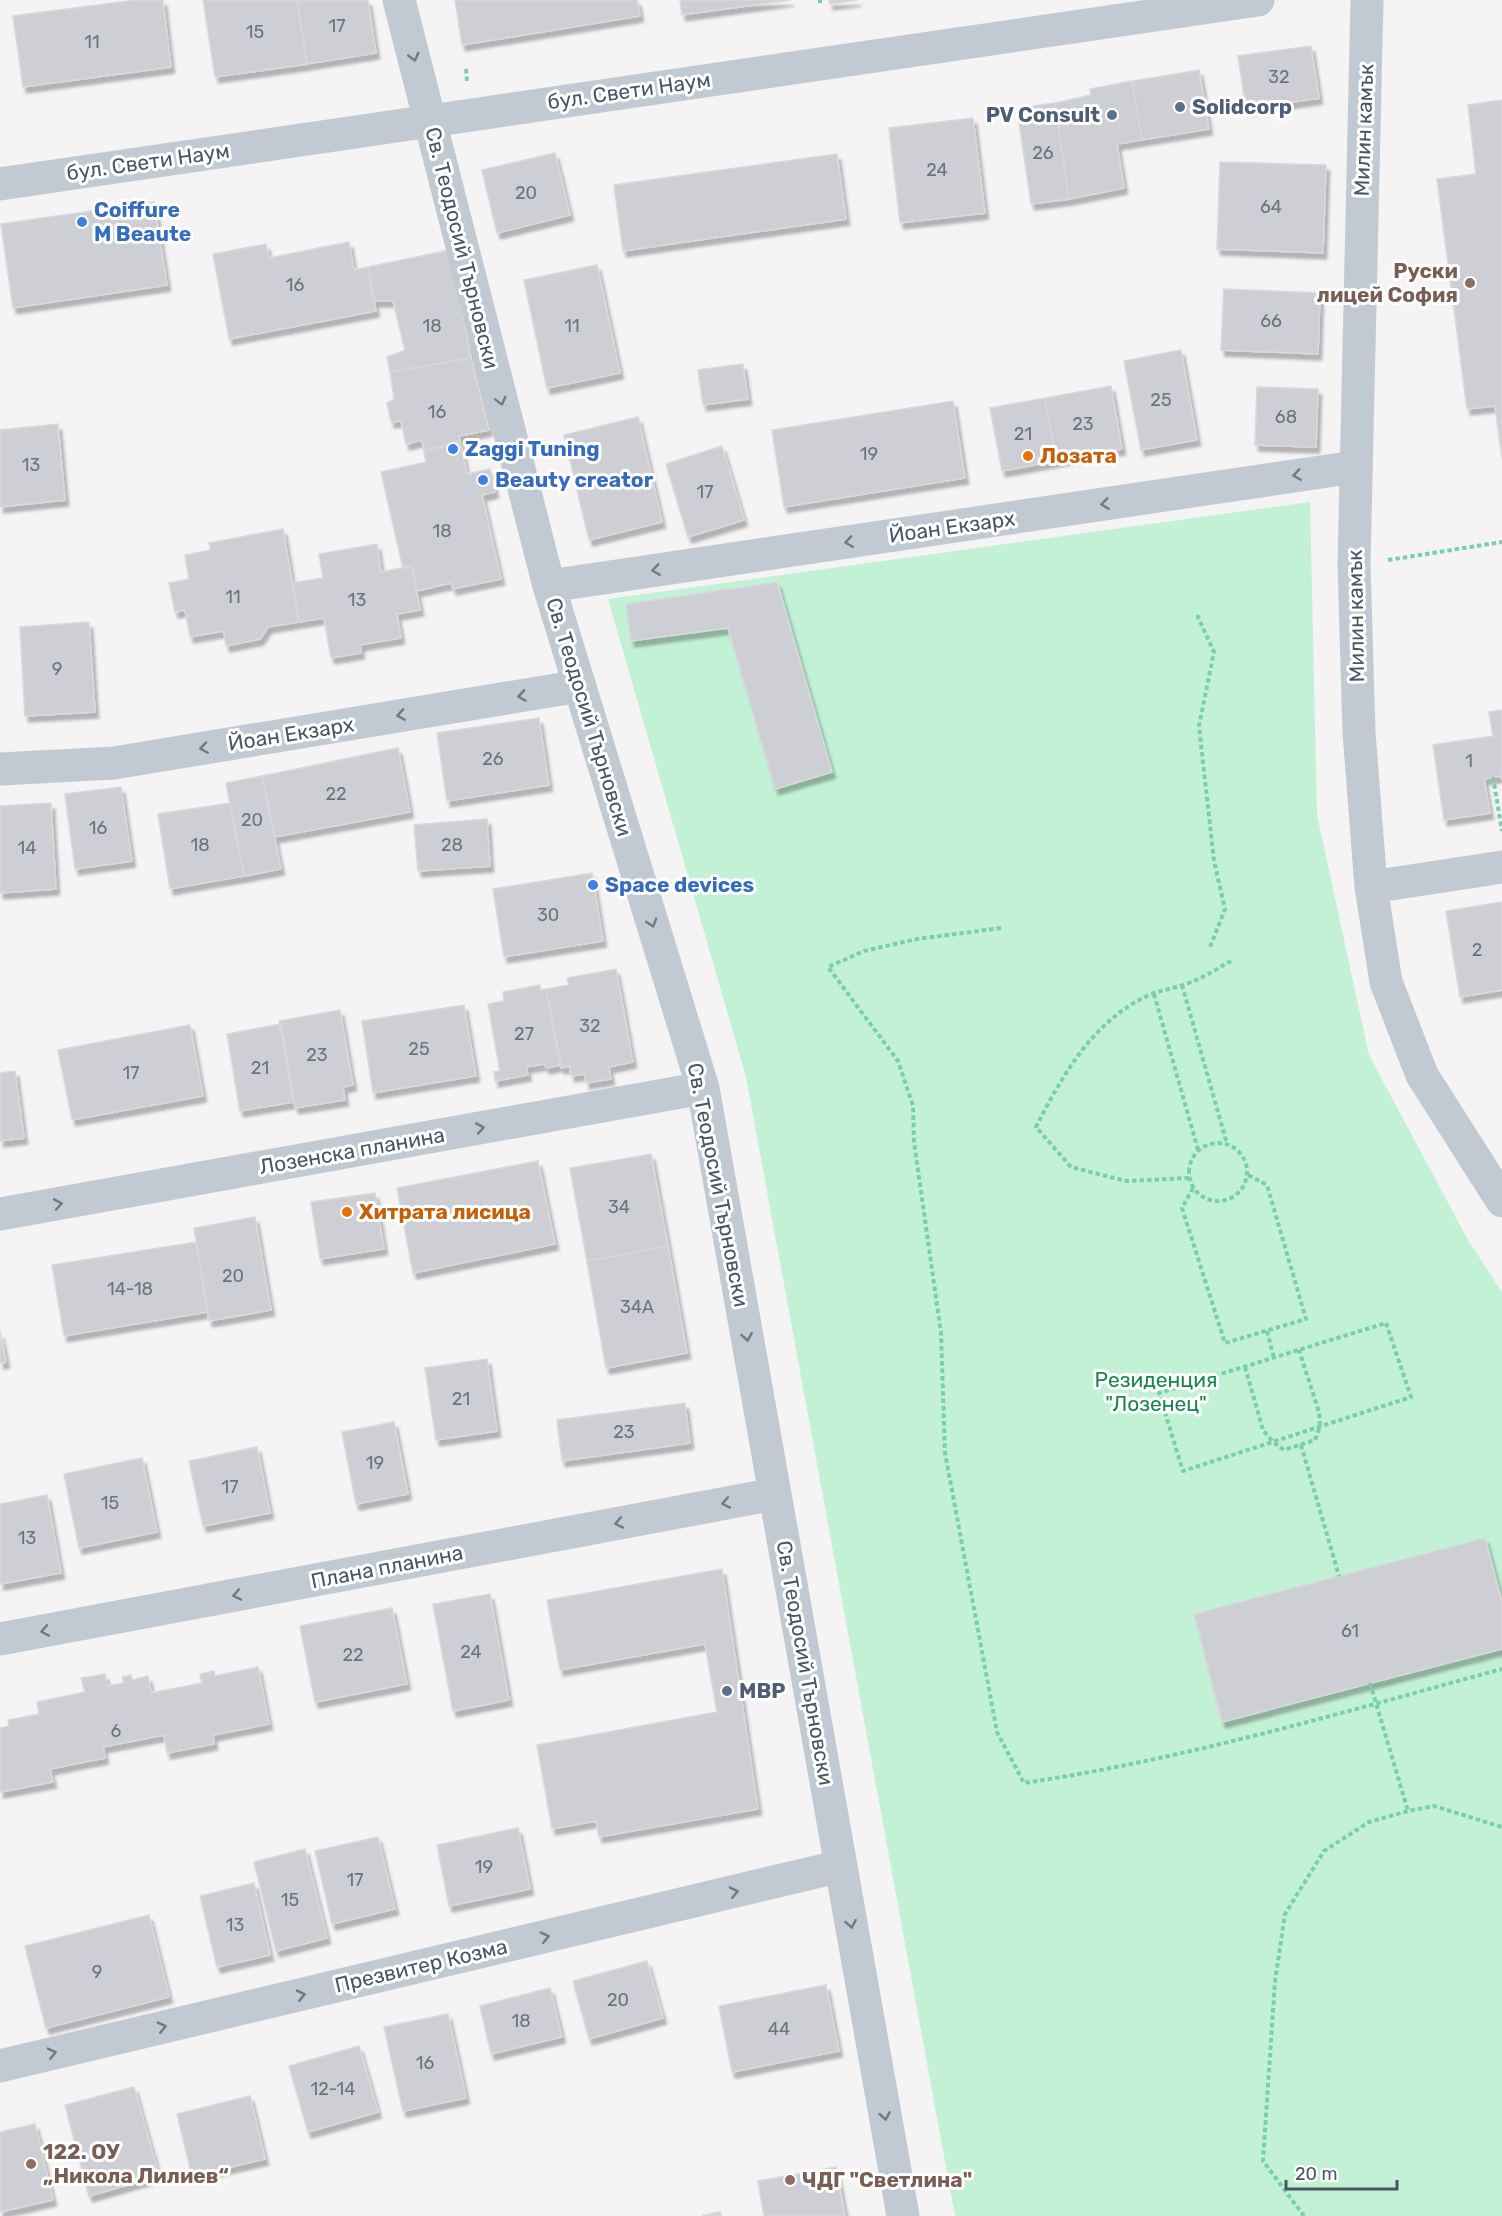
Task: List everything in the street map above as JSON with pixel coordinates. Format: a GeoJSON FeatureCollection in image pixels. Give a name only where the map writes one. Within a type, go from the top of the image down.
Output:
{"type":"FeatureCollection","features":[{"type":"Feature","properties":{"kind":"street","name":"Св. Теодосий Търновски"},"geometry":{"type":"LineString","coordinates":[[399,0],[549,586],[703,1088],[903,2216]]}},
{"type":"Feature","properties":{"kind":"street","name":"бул. Свети Наум"},"geometry":{"type":"LineString","coordinates":[[0,184],[1258,0]]}},
{"type":"Feature","properties":{"kind":"street","name":"Милин камък"},"geometry":{"type":"LineString","coordinates":[[1367,0],[1354,565],[1359,732],[1371,887],[1386,982],[1422,1075],[1502,1201]]}},
{"type":"Feature","properties":{"kind":"street","name":"Йоан Екзарх"},"geometry":{"type":"LineString","coordinates":[[549,586],[1355,467]]}},
{"type":"Feature","properties":{"kind":"street","name":"Йоан Екзарх"},"geometry":{"type":"LineString","coordinates":[[0,770],[114,763],[580,686]]}},
{"type":"Feature","properties":{"kind":"street"},"geometry":{"type":"LineString","coordinates":[[1371,887],[1502,867]]}},
{"type":"Feature","properties":{"kind":"street","name":"Лозенска планина"},"geometry":{"type":"LineString","coordinates":[[0,1214],[703,1088]]}},
{"type":"Feature","properties":{"kind":"street","name":"Плана планина"},"geometry":{"type":"LineString","coordinates":[[0,1640],[775,1494]]}},
{"type":"Feature","properties":{"kind":"street","name":"Презвитер Козма"},"geometry":{"type":"LineString","coordinates":[[0,2066],[841,1866]]}},
{"type":"Feature","properties":{"kind":"path"},"geometry":{"type":"LineString","coordinates":[[466,69],[468,82]]}},
{"type":"Feature","properties":{"kind":"path"},"geometry":{"type":"LineString","coordinates":[[1354,565],[1502,542]]}},
{"type":"Feature","properties":{"kind":"path"},"geometry":{"type":"LineString","coordinates":[[1197,615],[1214,652],[1199,726],[1214,861],[1225,909],[1210,947]]}},
{"type":"Feature","properties":{"kind":"path"},"geometry":{"type":"LineString","coordinates":[[1493,777],[1502,831]]}},
{"type":"Feature","properties":{"kind":"path"},"geometry":{"type":"LineString","coordinates":[[1001,928],[917,939],[864,951],[828,967],[898,1061],[913,1106],[914,1142],[940,1332],[945,1453],[997,1732],[1024,1783],[1088,1774],[1222,1744],[1502,1669]]}},
{"type":"Feature","properties":{"kind":"path"},"geometry":{"type":"LineString","coordinates":[[1189,1178],[1126,1181],[1071,1167],[1036,1127],[1059,1084],[1084,1048],[1109,1022],[1144,997],[1192,982],[1231,961]]}},
{"type":"Feature","properties":{"kind":"path"},"geometry":{"type":"LineString","coordinates":[[1182,985],[1227,1144]]}},
{"type":"Feature","properties":{"kind":"path"},"geometry":{"type":"LineString","coordinates":[[1154,994],[1198,1150]]}},
{"type":"Feature","properties":{"kind":"path"},"geometry":{"type":"LineString","coordinates":[[1217,1142],[1236,1149],[1243,1156],[1248,1175],[1240,1192],[1225,1201],[1206,1200],[1193,1188],[1189,1178],[1189,1168],[1198,1150],[1217,1142]]}},
{"type":"Feature","properties":{"kind":"path"},"geometry":{"type":"LineString","coordinates":[[1193,1188],[1182,1208],[1225,1343],[1306,1319],[1267,1185],[1248,1175]]}},
{"type":"Feature","properties":{"kind":"path"},"geometry":{"type":"LineString","coordinates":[[1386,1323],[1411,1397],[1183,1470],[1160,1393],[1274,1358],[1386,1323]]}},
{"type":"Feature","properties":{"kind":"path"},"geometry":{"type":"LineString","coordinates":[[1266,1332],[1274,1358]]}},
{"type":"Feature","properties":{"kind":"path"},"geometry":{"type":"LineString","coordinates":[[1245,1367],[1263,1431],[1284,1450],[1301,1445],[1315,1440],[1320,1426],[1319,1412],[1299,1350]]}},
{"type":"Feature","properties":{"kind":"path"},"geometry":{"type":"LineString","coordinates":[[1301,1445],[1339,1576]]}},
{"type":"Feature","properties":{"kind":"path"},"geometry":{"type":"LineString","coordinates":[[1370,1683],[1408,1811]]}},
{"type":"Feature","properties":{"kind":"path"},"geometry":{"type":"LineString","coordinates":[[1305,2216],[1263,2161],[1275,1981],[1285,1914],[1324,1851],[1369,1822],[1434,1806],[1502,1827]]}},
{"type":"Feature","properties":{"kind":"green space","name":"Резиденция \"Лозенец\""},"geometry":{"type":"Polygon","coordinates":[[[1310,502],[1317,815],[1369,1055],[1468,1240],[1502,1292],[1502,2216],[955,2216],[746,1077],[608,599],[1310,502]]]}},
{"type":"Feature","properties":{"kind":"building"},"geometry":{"type":"Polygon","coordinates":[[[136,0],[163,0],[171,67],[23,87],[13,16],[136,0]]]}},
{"type":"Feature","properties":{"kind":"building"},"geometry":{"type":"Polygon","coordinates":[[[203,0],[297,0],[307,64],[215,77],[203,0]]]}},
{"type":"Feature","properties":{"kind":"building"},"geometry":{"type":"Polygon","coordinates":[[[297,0],[368,0],[376,53],[307,64],[297,0]]]}},
{"type":"Feature","properties":{"kind":"building"},"geometry":{"type":"Polygon","coordinates":[[[455,0],[637,0],[640,16],[462,45],[455,0]]]}},
{"type":"Feature","properties":{"kind":"building"},"geometry":{"type":"Polygon","coordinates":[[[680,0],[791,0],[682,15],[680,0]]]}},
{"type":"Feature","properties":{"kind":"building"},"geometry":{"type":"Polygon","coordinates":[[[829,0],[858,0],[830,4],[829,0]]]}},
{"type":"Feature","properties":{"kind":"building"},"geometry":{"type":"Polygon","coordinates":[[[1311,46],[1319,98],[1246,109],[1238,56],[1311,46]]]}},
{"type":"Feature","properties":{"kind":"building"},"geometry":{"type":"Polygon","coordinates":[[[1199,70],[1209,129],[1142,140],[1132,81],[1199,70]]]}},
{"type":"Feature","properties":{"kind":"building"},"geometry":{"type":"Polygon","coordinates":[[[1132,81],[1142,140],[1117,144],[1124,188],[1069,199],[1055,103],[1091,95],[1090,89],[1132,81]]]}},
{"type":"Feature","properties":{"kind":"building"},"geometry":{"type":"Polygon","coordinates":[[[1502,100],[1502,458],[1495,406],[1467,409],[1437,179],[1476,174],[1468,105],[1502,100]]]}},
{"type":"Feature","properties":{"kind":"building"},"geometry":{"type":"Polygon","coordinates":[[[1055,103],[1069,199],[1031,204],[1017,108],[1055,103]]]}},
{"type":"Feature","properties":{"kind":"building"},"geometry":{"type":"Polygon","coordinates":[[[973,118],[985,213],[900,223],[889,128],[973,118]]]}},
{"type":"Feature","properties":{"kind":"building"},"geometry":{"type":"Polygon","coordinates":[[[555,153],[570,215],[497,233],[482,170],[555,153]]]}},
{"type":"Feature","properties":{"kind":"building"},"geometry":{"type":"Polygon","coordinates":[[[837,154],[846,219],[623,251],[614,185],[837,154]]]}},
{"type":"Feature","properties":{"kind":"building"},"geometry":{"type":"Polygon","coordinates":[[[1220,162],[1326,165],[1323,253],[1217,249],[1220,162]]]}},
{"type":"Feature","properties":{"kind":"building"},"geometry":{"type":"Polygon","coordinates":[[[154,202],[167,285],[13,308],[1,224],[154,202]]]}},
{"type":"Feature","properties":{"kind":"building"},"geometry":{"type":"Polygon","coordinates":[[[349,242],[354,270],[368,267],[376,311],[229,339],[213,254],[266,244],[269,258],[349,242]]]}},
{"type":"Feature","properties":{"kind":"building"},"geometry":{"type":"Polygon","coordinates":[[[450,250],[471,358],[390,372],[387,357],[405,350],[393,301],[374,301],[368,267],[450,250]]]}},
{"type":"Feature","properties":{"kind":"building"},"geometry":{"type":"Polygon","coordinates":[[[597,265],[620,373],[547,388],[524,280],[597,265]]]}},
{"type":"Feature","properties":{"kind":"building"},"geometry":{"type":"Polygon","coordinates":[[[1224,289],[1320,293],[1318,354],[1221,350],[1224,289]]]}},
{"type":"Feature","properties":{"kind":"building"},"geometry":{"type":"Polygon","coordinates":[[[1181,350],[1197,440],[1141,450],[1124,361],[1181,350]]]}},
{"type":"Feature","properties":{"kind":"building"},"geometry":{"type":"Polygon","coordinates":[[[471,358],[489,430],[459,436],[460,442],[424,451],[422,440],[406,444],[401,421],[391,422],[387,403],[394,399],[390,372],[471,358]]]}},
{"type":"Feature","properties":{"kind":"building"},"geometry":{"type":"Polygon","coordinates":[[[743,364],[748,399],[703,405],[698,370],[743,364]]]}},
{"type":"Feature","properties":{"kind":"building"},"geometry":{"type":"Polygon","coordinates":[[[1111,386],[1122,449],[1056,461],[1045,398],[1111,386]]]}},
{"type":"Feature","properties":{"kind":"building"},"geometry":{"type":"Polygon","coordinates":[[[1257,387],[1318,389],[1316,447],[1255,445],[1257,387]]]}},
{"type":"Feature","properties":{"kind":"building"},"geometry":{"type":"Polygon","coordinates":[[[1045,398],[1056,461],[1002,471],[990,408],[1045,398]]]}},
{"type":"Feature","properties":{"kind":"building"},"geometry":{"type":"Polygon","coordinates":[[[953,401],[965,478],[784,507],[772,430],[953,401]]]}},
{"type":"Feature","properties":{"kind":"building"},"geometry":{"type":"Polygon","coordinates":[[[638,417],[662,522],[589,540],[564,435],[638,417]]]}},
{"type":"Feature","properties":{"kind":"building"},"geometry":{"type":"Polygon","coordinates":[[[58,424],[65,500],[0,507],[0,430],[58,424]]]}},
{"type":"Feature","properties":{"kind":"building"},"geometry":{"type":"Polygon","coordinates":[[[460,442],[467,474],[490,469],[495,492],[482,495],[501,579],[453,589],[451,583],[416,591],[412,566],[403,568],[381,472],[426,462],[424,451],[460,442]]]}},
{"type":"Feature","properties":{"kind":"building"},"geometry":{"type":"Polygon","coordinates":[[[722,446],[744,520],[688,537],[666,464],[722,446]]]}},
{"type":"Feature","properties":{"kind":"building"},"geometry":{"type":"Polygon","coordinates":[[[283,529],[299,622],[268,627],[260,639],[226,646],[224,631],[190,637],[185,610],[175,612],[169,583],[189,579],[185,555],[211,550],[209,543],[283,529]]]}},
{"type":"Feature","properties":{"kind":"building"},"geometry":{"type":"Polygon","coordinates":[[[377,544],[381,572],[412,566],[420,610],[397,614],[401,638],[360,645],[361,653],[331,658],[324,618],[299,622],[292,583],[323,578],[319,554],[377,544]]]}},
{"type":"Feature","properties":{"kind":"building"},"geometry":{"type":"Polygon","coordinates":[[[777,582],[832,772],[775,789],[728,628],[631,641],[626,604],[777,582]]]}},
{"type":"Feature","properties":{"kind":"building"},"geometry":{"type":"Polygon","coordinates":[[[89,622],[95,712],[25,716],[20,627],[89,622]]]}},
{"type":"Feature","properties":{"kind":"building"},"geometry":{"type":"Polygon","coordinates":[[[1502,710],[1502,780],[1501,776],[1484,779],[1490,813],[1444,820],[1433,745],[1493,736],[1489,712],[1502,710]]]}},
{"type":"Feature","properties":{"kind":"building"},"geometry":{"type":"Polygon","coordinates":[[[539,718],[549,785],[447,801],[437,733],[539,718]]]}},
{"type":"Feature","properties":{"kind":"building"},"geometry":{"type":"Polygon","coordinates":[[[398,748],[410,812],[275,837],[262,776],[398,748]]]}},
{"type":"Feature","properties":{"kind":"building"},"geometry":{"type":"Polygon","coordinates":[[[262,776],[281,869],[244,876],[226,783],[262,776]]]}},
{"type":"Feature","properties":{"kind":"building"},"geometry":{"type":"Polygon","coordinates":[[[121,787],[132,861],[75,869],[65,794],[121,787]]]}},
{"type":"Feature","properties":{"kind":"building"},"geometry":{"type":"Polygon","coordinates":[[[51,803],[56,889],[0,893],[0,806],[51,803]]]}},
{"type":"Feature","properties":{"kind":"building"},"geometry":{"type":"Polygon","coordinates":[[[230,803],[244,876],[170,889],[158,814],[230,803]]]}},
{"type":"Feature","properties":{"kind":"building"},"geometry":{"type":"Polygon","coordinates":[[[487,819],[490,866],[418,871],[414,825],[487,819]]]}},
{"type":"Feature","properties":{"kind":"building"},"geometry":{"type":"Polygon","coordinates":[[[592,873],[603,941],[504,957],[493,889],[592,873]]]}},
{"type":"Feature","properties":{"kind":"building"},"geometry":{"type":"Polygon","coordinates":[[[1502,902],[1502,990],[1460,997],[1446,911],[1502,902]]]}},
{"type":"Feature","properties":{"kind":"building"},"geometry":{"type":"Polygon","coordinates":[[[616,969],[633,1062],[609,1067],[611,1079],[586,1083],[585,1074],[571,1076],[570,1066],[561,1068],[546,989],[569,985],[567,978],[616,969]]]}},
{"type":"Feature","properties":{"kind":"building"},"geometry":{"type":"Polygon","coordinates":[[[540,985],[540,990],[546,989],[561,1065],[546,1068],[545,1064],[526,1067],[528,1075],[495,1081],[494,1072],[500,1071],[488,1004],[504,1001],[503,992],[540,985]]]}},
{"type":"Feature","properties":{"kind":"building"},"geometry":{"type":"Polygon","coordinates":[[[464,1005],[476,1076],[373,1093],[362,1021],[464,1005]]]}},
{"type":"Feature","properties":{"kind":"building"},"geometry":{"type":"Polygon","coordinates":[[[340,1010],[353,1085],[343,1087],[345,1100],[295,1108],[279,1021],[340,1010]]]}},
{"type":"Feature","properties":{"kind":"building"},"geometry":{"type":"Polygon","coordinates":[[[281,1024],[294,1102],[240,1111],[227,1034],[281,1024]]]}},
{"type":"Feature","properties":{"kind":"building"},"geometry":{"type":"Polygon","coordinates":[[[190,1025],[203,1096],[72,1120],[58,1050],[190,1025]]]}},
{"type":"Feature","properties":{"kind":"building"},"geometry":{"type":"Polygon","coordinates":[[[15,1071],[24,1138],[0,1141],[0,1073],[15,1071]]]}},
{"type":"Feature","properties":{"kind":"building"},"geometry":{"type":"Polygon","coordinates":[[[651,1154],[668,1246],[587,1261],[570,1168],[651,1154]]]}},
{"type":"Feature","properties":{"kind":"building"},"geometry":{"type":"Polygon","coordinates":[[[538,1161],[555,1244],[413,1273],[397,1188],[538,1161]]]}},
{"type":"Feature","properties":{"kind":"building"},"geometry":{"type":"Polygon","coordinates":[[[375,1193],[384,1249],[320,1259],[311,1202],[375,1193]]]}},
{"type":"Feature","properties":{"kind":"building"},"geometry":{"type":"Polygon","coordinates":[[[255,1217],[271,1310],[209,1321],[194,1228],[255,1217]]]}},
{"type":"Feature","properties":{"kind":"building"},"geometry":{"type":"Polygon","coordinates":[[[196,1242],[208,1312],[64,1336],[52,1265],[196,1242]]]}},
{"type":"Feature","properties":{"kind":"building"},"geometry":{"type":"Polygon","coordinates":[[[668,1246],[687,1353],[606,1368],[587,1261],[668,1246]]]}},
{"type":"Feature","properties":{"kind":"building"},"geometry":{"type":"Polygon","coordinates":[[[0,1331],[6,1362],[0,1363],[0,1331]]]}},
{"type":"Feature","properties":{"kind":"building"},"geometry":{"type":"Polygon","coordinates":[[[487,1359],[497,1431],[436,1440],[425,1368],[487,1359]]]}},
{"type":"Feature","properties":{"kind":"building"},"geometry":{"type":"Polygon","coordinates":[[[685,1403],[690,1443],[562,1461],[557,1420],[685,1403]]]}},
{"type":"Feature","properties":{"kind":"building"},"geometry":{"type":"Polygon","coordinates":[[[394,1422],[408,1494],[356,1504],[342,1432],[394,1422]]]}},
{"type":"Feature","properties":{"kind":"building"},"geometry":{"type":"Polygon","coordinates":[[[257,1447],[270,1513],[203,1526],[189,1461],[257,1447]]]}},
{"type":"Feature","properties":{"kind":"building"},"geometry":{"type":"Polygon","coordinates":[[[142,1458],[157,1532],[79,1548],[64,1474],[142,1458]]]}},
{"type":"Feature","properties":{"kind":"building"},"geometry":{"type":"Polygon","coordinates":[[[47,1495],[61,1573],[0,1584],[0,1504],[47,1495]]]}},
{"type":"Feature","properties":{"kind":"building"},"geometry":{"type":"Polygon","coordinates":[[[1485,1538],[1502,1602],[1502,1649],[1222,1722],[1194,1614],[1485,1538]]]}},
{"type":"Feature","properties":{"kind":"building","name":"МВР"},"geometry":{"type":"Polygon","coordinates":[[[722,1569],[758,1809],[599,1837],[596,1821],[552,1829],[537,1745],[717,1712],[705,1644],[560,1670],[547,1600],[722,1569]]]}},
{"type":"Feature","properties":{"kind":"building"},"geometry":{"type":"Polygon","coordinates":[[[490,1594],[509,1700],[453,1711],[433,1604],[490,1594]]]}},
{"type":"Feature","properties":{"kind":"building"},"geometry":{"type":"Polygon","coordinates":[[[392,1608],[407,1684],[315,1702],[300,1626],[392,1608]]]}},
{"type":"Feature","properties":{"kind":"building"},"geometry":{"type":"Polygon","coordinates":[[[258,1667],[269,1724],[213,1735],[214,1744],[167,1753],[164,1735],[103,1747],[105,1758],[50,1769],[53,1782],[0,1792],[0,1728],[9,1726],[8,1720],[39,1714],[37,1702],[85,1692],[81,1678],[105,1674],[107,1686],[124,1683],[122,1677],[131,1675],[132,1680],[148,1676],[151,1693],[202,1683],[200,1674],[214,1671],[215,1676],[258,1667]]]}},
{"type":"Feature","properties":{"kind":"building"},"geometry":{"type":"Polygon","coordinates":[[[518,1828],[530,1889],[449,1906],[437,1845],[518,1828]]]}},
{"type":"Feature","properties":{"kind":"building"},"geometry":{"type":"Polygon","coordinates":[[[378,1837],[395,1909],[332,1924],[315,1851],[378,1837]]]}},
{"type":"Feature","properties":{"kind":"building"},"geometry":{"type":"Polygon","coordinates":[[[305,1849],[327,1938],[276,1951],[254,1862],[305,1849]]]}},
{"type":"Feature","properties":{"kind":"building"},"geometry":{"type":"Polygon","coordinates":[[[254,1883],[270,1955],[217,1967],[200,1896],[254,1883]]]}},
{"type":"Feature","properties":{"kind":"building"},"geometry":{"type":"Polygon","coordinates":[[[149,1915],[169,1997],[46,2028],[25,1946],[149,1915]]]}},
{"type":"Feature","properties":{"kind":"building"},"geometry":{"type":"Polygon","coordinates":[[[647,1961],[663,2018],[589,2039],[573,1981],[647,1961]]]}},
{"type":"Feature","properties":{"kind":"building"},"geometry":{"type":"Polygon","coordinates":[[[826,1985],[839,2051],[732,2072],[719,2006],[826,1985]]]}},
{"type":"Feature","properties":{"kind":"building"},"geometry":{"type":"Polygon","coordinates":[[[550,1988],[562,2037],[491,2054],[480,2006],[550,1988]]]}},
{"type":"Feature","properties":{"kind":"building"},"geometry":{"type":"Polygon","coordinates":[[[448,2014],[466,2098],[403,2111],[384,2027],[448,2014]]]}},
{"type":"Feature","properties":{"kind":"building"},"geometry":{"type":"Polygon","coordinates":[[[359,2046],[378,2112],[308,2132],[289,2066],[359,2046]]]}},
{"type":"Feature","properties":{"kind":"building"},"geometry":{"type":"Polygon","coordinates":[[[134,2087],[159,2176],[89,2196],[65,2105],[134,2087]]]}},
{"type":"Feature","properties":{"kind":"building"},"geometry":{"type":"Polygon","coordinates":[[[250,2096],[265,2159],[192,2176],[177,2114],[250,2096]]]}},
{"type":"Feature","properties":{"kind":"building"},"geometry":{"type":"Polygon","coordinates":[[[35,2124],[53,2200],[0,2212],[0,2132],[35,2124]]]}},
{"type":"Feature","properties":{"kind":"building"},"geometry":{"type":"Polygon","coordinates":[[[836,2167],[845,2216],[764,2216],[758,2181],[836,2167]]]}},
{"type":"Feature","properties":{"kind":"building"},"geometry":{"type":"Polygon","coordinates":[[[720,2212],[721,2216],[702,2216],[720,2212]]]}},
{"type":"Feature","properties":{"kind":"place","name":"Solidcorp"},"geometry":{"type":"Point","coordinates":[1180,107]}},
{"type":"Feature","properties":{"kind":"place","name":"PV Consult"},"geometry":{"type":"Point","coordinates":[1112,115]}},
{"type":"Feature","properties":{"kind":"place","name":"Coiffure M Beaute"},"geometry":{"type":"Point","coordinates":[82,222]}},
{"type":"Feature","properties":{"kind":"place","name":"Руски лицей София"},"geometry":{"type":"Point","coordinates":[1470,283]}},
{"type":"Feature","properties":{"kind":"place","name":"Zaggi Tuning"},"geometry":{"type":"Point","coordinates":[453,449]}},
{"type":"Feature","properties":{"kind":"place","name":"Лозата"},"geometry":{"type":"Point","coordinates":[1028,456]}},
{"type":"Feature","properties":{"kind":"place","name":"Beauty creator"},"geometry":{"type":"Point","coordinates":[483,480]}},
{"type":"Feature","properties":{"kind":"place","name":"Space devices"},"geometry":{"type":"Point","coordinates":[593,885]}},
{"type":"Feature","properties":{"kind":"place","name":"Хитрата лисица"},"geometry":{"type":"Point","coordinates":[347,1212]}},
{"type":"Feature","properties":{"kind":"place","name":"МВР"},"geometry":{"type":"Point","coordinates":[727,1691]}},
{"type":"Feature","properties":{"kind":"place","name":"122. ОУ „Никола Лилиев“"},"geometry":{"type":"Point","coordinates":[31,2164]}},
{"type":"Feature","properties":{"kind":"place","name":"ЧДГ \"Светлина\""},"geometry":{"type":"Point","coordinates":[790,2180]}}]}
